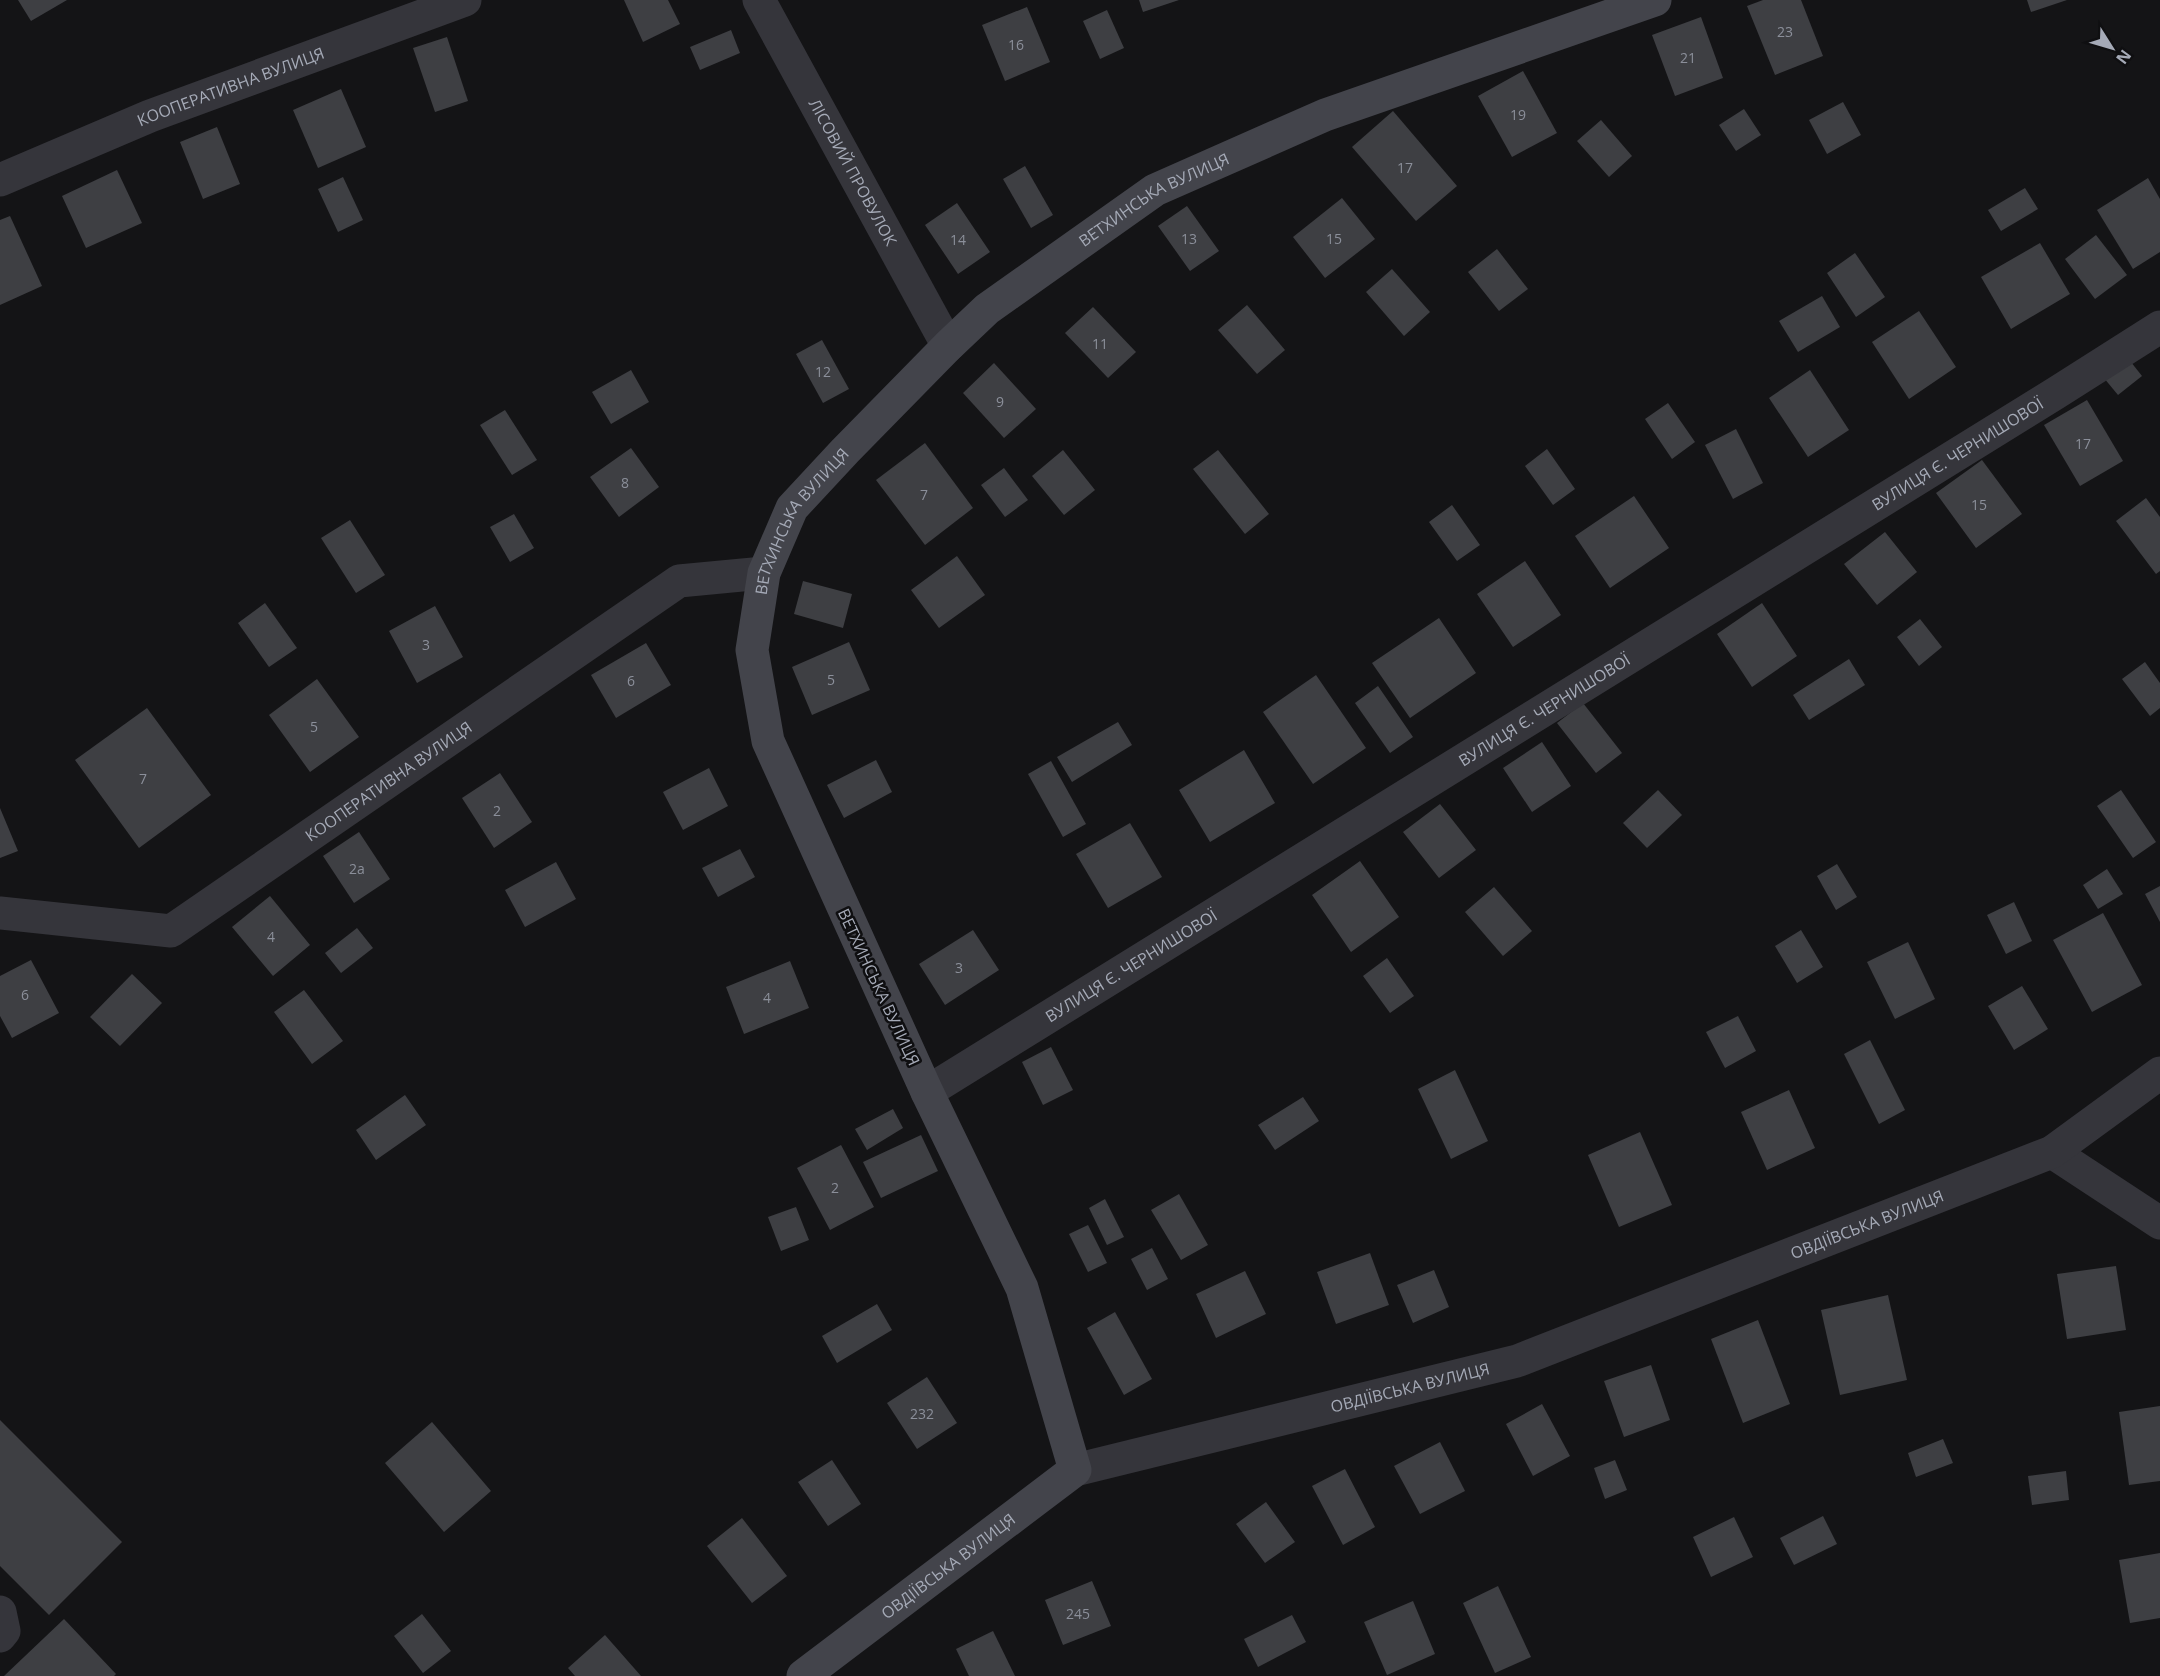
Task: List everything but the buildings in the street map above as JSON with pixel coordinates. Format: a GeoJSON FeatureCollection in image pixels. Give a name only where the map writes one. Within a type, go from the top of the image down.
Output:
{"type":"FeatureCollection","features":[{"type":"Feature","properties":{"kind":"main road","name":"ВЕТХИНСЬКА ВУЛИЦЯ"},"geometry":{"type":"LineString","coordinates":[[1075,1470],[1022,1288],[927,1092],[768,741],[752,650],[764,573],[792,508],[948,346],[987,309],[1155,190],[1325,115],[1655,0]]}},
{"type":"Feature","properties":{"kind":"main road","name":"ОВДІЇВСЬКА ВУЛИЦЯ"},"geometry":{"type":"LineString","coordinates":[[803,1676],[1075,1470]]}},
{"type":"Feature","properties":{"kind":"street","name":"КООПЕРАТИВНА ВУЛИЦЯ"},"geometry":{"type":"LineString","coordinates":[[0,180],[150,116],[465,0]]}},
{"type":"Feature","properties":{"kind":"street","name":"ЛІСОВИЙ ПРОВУЛОК"},"geometry":{"type":"LineString","coordinates":[[759,0],[948,346]]}},
{"type":"Feature","properties":{"kind":"street","name":"ВУЛИЦЯ Є. ЧЕРНИШОВОЇ"},"geometry":{"type":"LineString","coordinates":[[927,1092],[2046,400],[2160,327]]}},
{"type":"Feature","properties":{"kind":"street","name":"КООПЕРАТИВНА ВУЛИЦЯ"},"geometry":{"type":"LineString","coordinates":[[0,913],[171,931],[679,581],[764,573]]}},
{"type":"Feature","properties":{"kind":"street","name":"ОВДІЇВСЬКА ВУЛИЦЯ"},"geometry":{"type":"LineString","coordinates":[[1075,1470],[1517,1361],[2052,1152],[2160,1072]]}},
{"type":"Feature","properties":{"kind":"street"},"geometry":{"type":"LineString","coordinates":[[2052,1152],[2160,1223]]}},
{"type":"Feature","properties":{"kind":"street"},"geometry":{"type":"LineString","coordinates":[[0,1612],[4,1631],[0,1636]]}}]}
